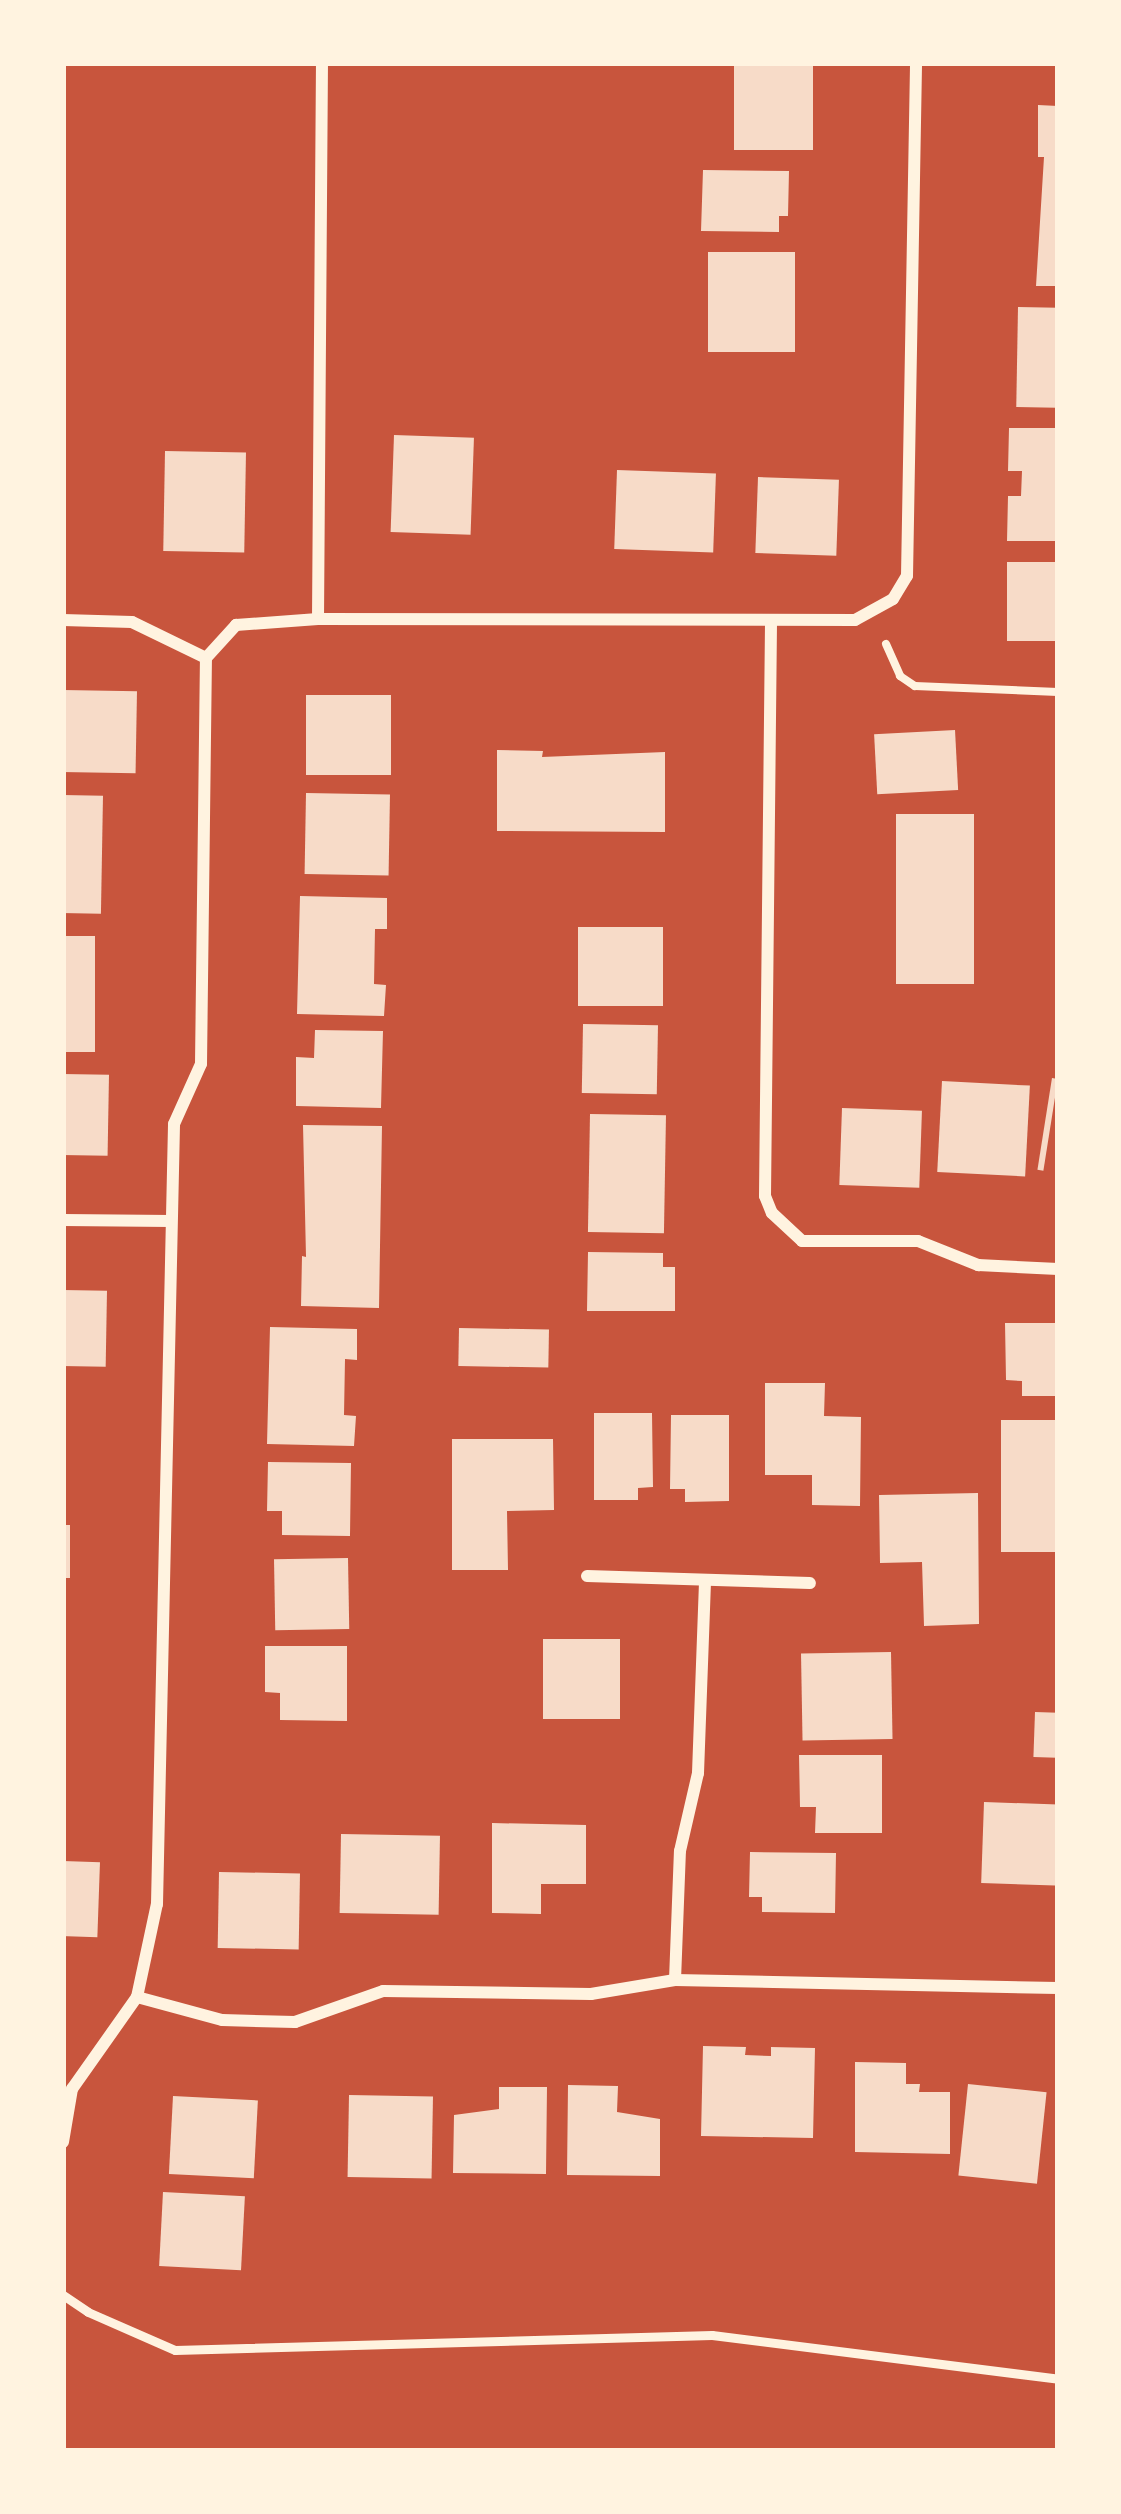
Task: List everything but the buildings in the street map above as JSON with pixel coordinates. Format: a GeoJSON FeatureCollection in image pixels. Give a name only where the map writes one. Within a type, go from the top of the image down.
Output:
{"type":"FeatureCollection","features":[{"type":"Feature","properties":{"kind":"street"},"geometry":{"type":"LineString","coordinates":[[318,619],[322,63]]}},
{"type":"Feature","properties":{"kind":"street"},"geometry":{"type":"LineString","coordinates":[[63,2142],[67,2085],[136,1997],[158,1904],[174,1124],[201,1064],[206,658],[236,626],[318,619],[771,622],[872,615],[893,599],[907,576],[916,63]]}},
{"type":"Feature","properties":{"kind":"street"},"geometry":{"type":"LineString","coordinates":[[63,620],[132,622],[206,658]]}},
{"type":"Feature","properties":{"kind":"street"},"geometry":{"type":"LineString","coordinates":[[771,622],[765,1196],[772,1213],[802,1241],[918,1241],[978,1265],[1058,1269]]}},
{"type":"Feature","properties":{"kind":"street"},"geometry":{"type":"LineString","coordinates":[[63,1220],[171,1221]]}},
{"type":"Feature","properties":{"kind":"street"},"geometry":{"type":"LineString","coordinates":[[587,1576],[810,1582]]}},
{"type":"Feature","properties":{"kind":"street"},"geometry":{"type":"LineString","coordinates":[[675,1980],[680,1850],[698,1773],[705,1582]]}},
{"type":"Feature","properties":{"kind":"street"},"geometry":{"type":"LineString","coordinates":[[136,1997],[221,2020],[295,2022],[383,1991],[591,1994],[675,1980],[1058,1988]]}},
{"type":"Feature","properties":{"kind":"lane"},"geometry":{"type":"LineString","coordinates":[[63,2295],[88,2312],[175,2350],[712,2335],[1058,2379]]}},
{"type":"Feature","properties":{"kind":"path"},"geometry":{"type":"LineString","coordinates":[[872,615],[900,676],[914,686],[1058,692]]}}]}
